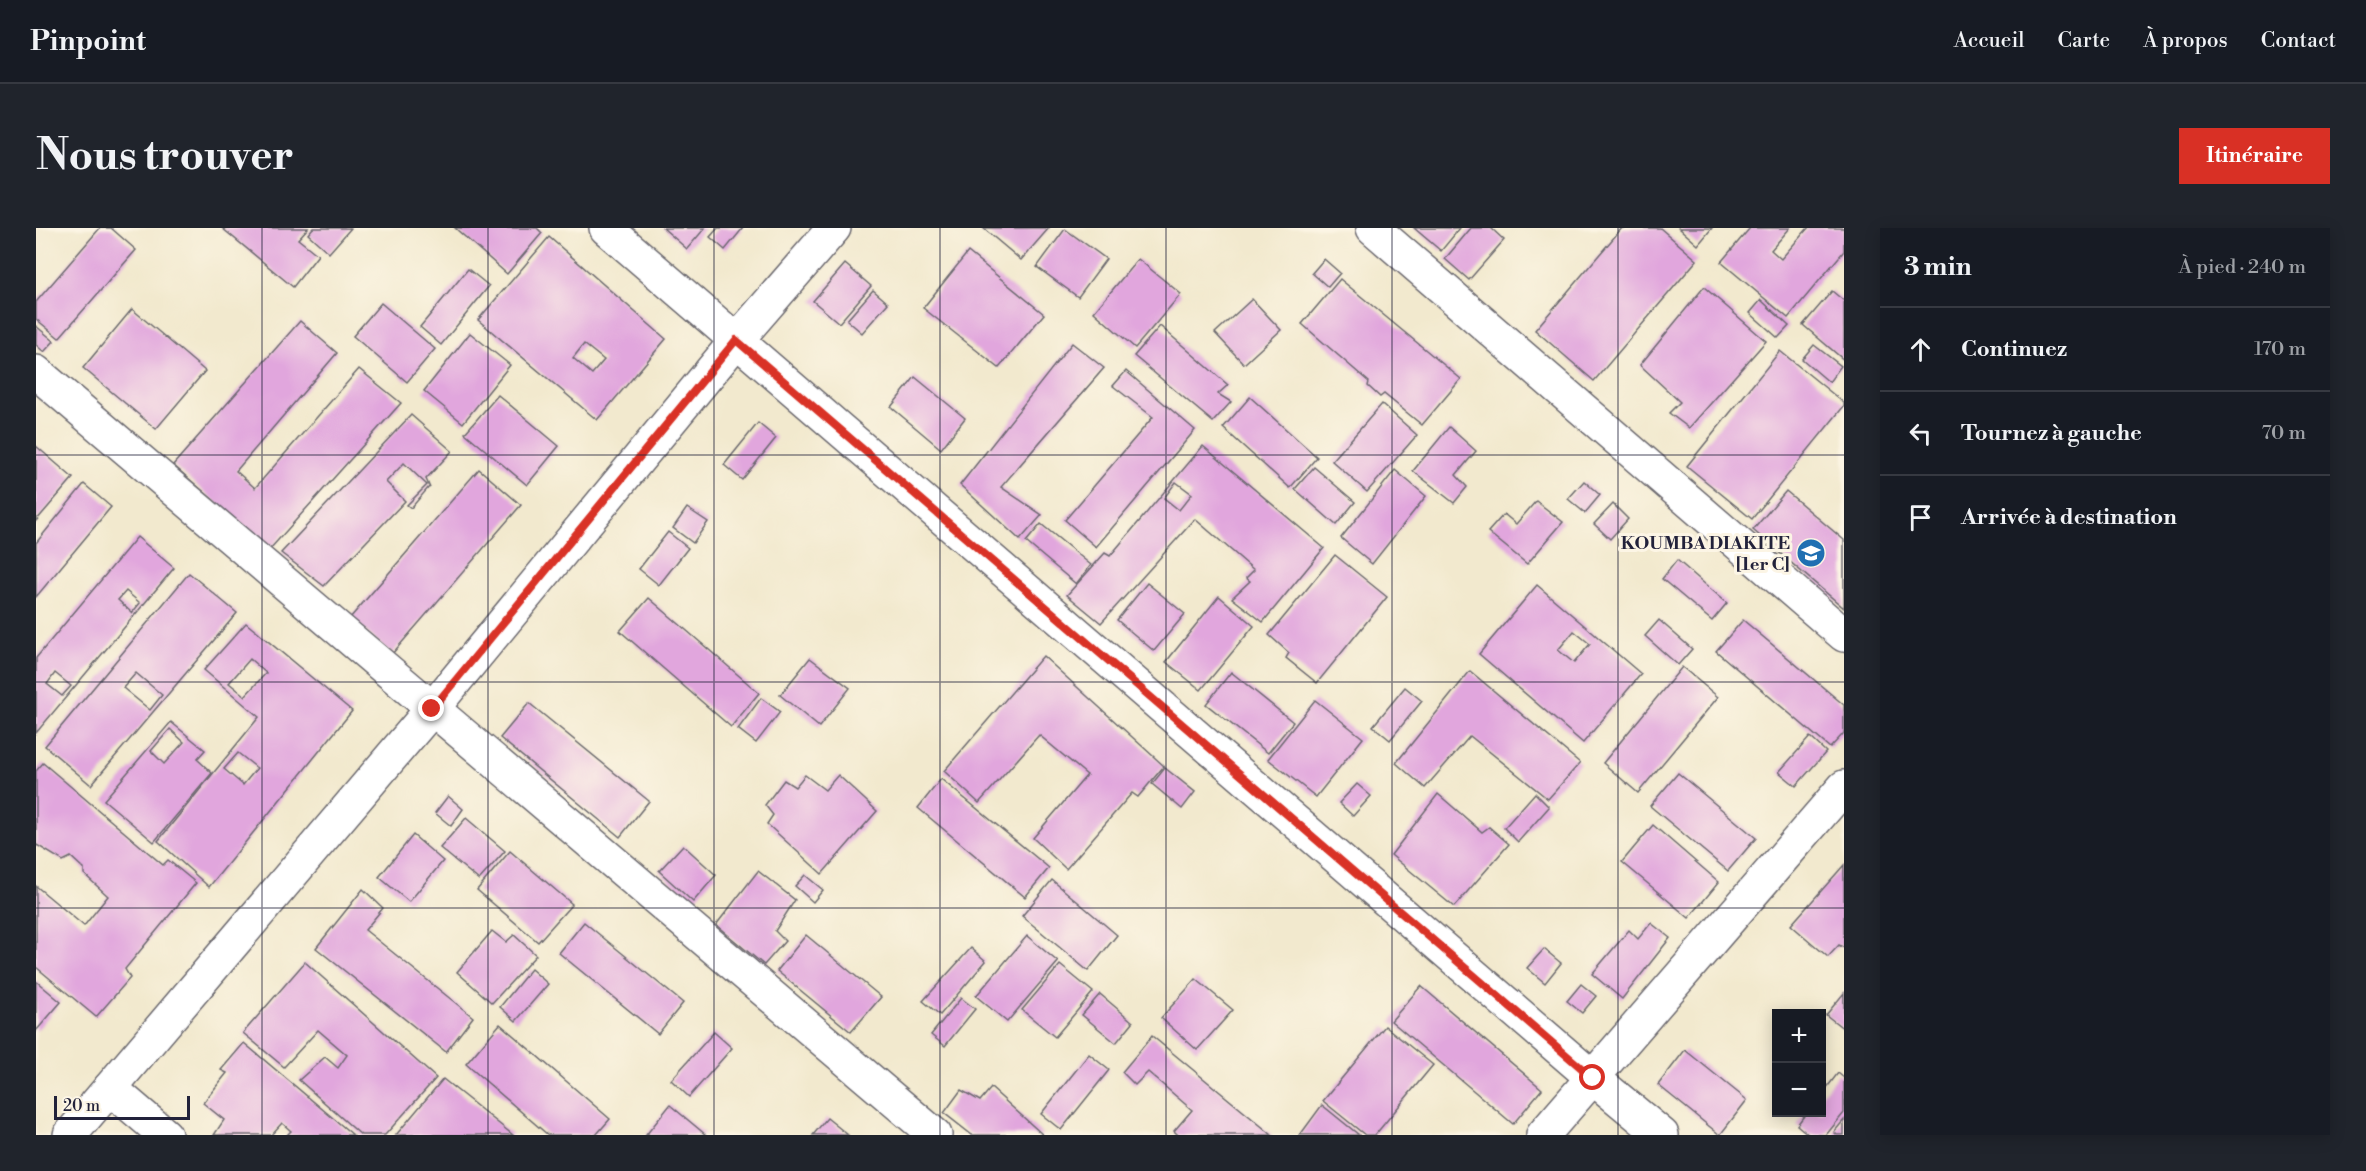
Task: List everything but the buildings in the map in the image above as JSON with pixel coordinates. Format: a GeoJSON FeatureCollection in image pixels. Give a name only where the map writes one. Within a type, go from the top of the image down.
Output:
{"type":"FeatureCollection","features":[{"type":"Feature","properties":{"kind":"street"},"geometry":{"type":"LineString","coordinates":[[606,228],[1662,1135]]}},
{"type":"Feature","properties":{"kind":"street"},"geometry":{"type":"LineString","coordinates":[[70,1135],[432,709],[736,340],[834,228]]}},
{"type":"Feature","properties":{"kind":"street"},"geometry":{"type":"LineString","coordinates":[[1373,228],[1844,635]]}},
{"type":"Feature","properties":{"kind":"street"},"geometry":{"type":"LineString","coordinates":[[36,372],[935,1135]]}},
{"type":"Feature","properties":{"kind":"street"},"geometry":{"type":"LineString","coordinates":[[1542,1135],[1844,787]]}},
{"type":"Feature","properties":{"kind":"street"},"geometry":{"type":"LineString","coordinates":[[110,1088],[165,1135]]}},
{"type":"Feature","properties":{"kind":"place","name":"KOUMBA DIAKITE [1er C]"},"geometry":{"type":"Point","coordinates":[1811,553]}},
{"type":"Feature","properties":{"kind":"route"},"geometry":{"type":"LineString","coordinates":[[432,709],[736,340],[1593,1078]]}}]}
